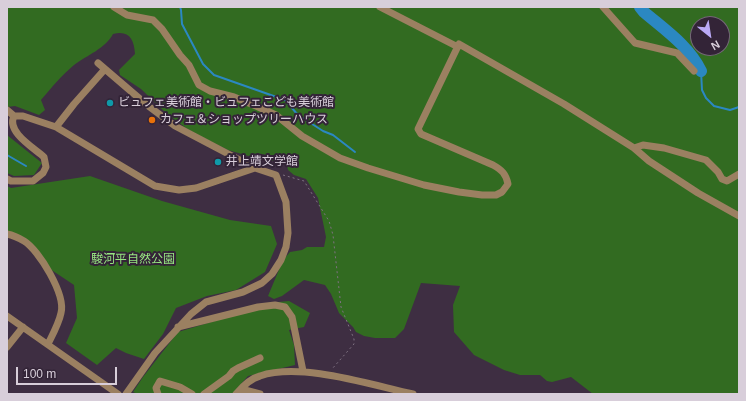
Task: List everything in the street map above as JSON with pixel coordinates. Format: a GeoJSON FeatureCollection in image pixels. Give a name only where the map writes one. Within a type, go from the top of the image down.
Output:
{"type":"FeatureCollection","features":[{"type":"Feature","properties":{"kind":"street"},"geometry":{"type":"LineString","coordinates":[[114,7],[127,15],[153,20],[162,29],[180,55],[189,65],[199,85],[210,91],[234,97],[276,115],[302,136],[340,158],[424,185],[459,192],[496,195],[502,192],[508,184],[507,177],[502,171],[493,165],[421,134],[418,129],[459,44],[564,104],[634,148],[649,161],[698,193],[739,216]]}},
{"type":"Feature","properties":{"kind":"street"},"geometry":{"type":"LineString","coordinates":[[380,7],[458,47]]}},
{"type":"Feature","properties":{"kind":"street"},"geometry":{"type":"LineString","coordinates":[[603,7],[634,43],[677,53],[694,72]]}},
{"type":"Feature","properties":{"kind":"street"},"geometry":{"type":"LineString","coordinates":[[98,63],[147,105],[175,126],[255,168],[276,175],[286,202],[288,233],[286,246],[281,260],[272,274],[262,283],[243,292],[206,302],[191,314],[155,353],[126,394]]}},
{"type":"Feature","properties":{"kind":"street"},"geometry":{"type":"LineString","coordinates":[[56,128],[74,104],[105,69]]}},
{"type":"Feature","properties":{"kind":"street"},"geometry":{"type":"LineString","coordinates":[[7,110],[14,116],[23,116],[56,128],[155,186],[179,190],[196,188],[255,168]]}},
{"type":"Feature","properties":{"kind":"street"},"geometry":{"type":"LineString","coordinates":[[7,179],[11,181],[33,181],[43,173],[46,167],[44,157],[21,138],[12,127],[12,120],[14,116]]}},
{"type":"Feature","properties":{"kind":"street"},"geometry":{"type":"LineString","coordinates":[[634,148],[643,145],[664,148],[706,160],[718,172],[722,179],[727,180],[739,174]]}},
{"type":"Feature","properties":{"kind":"street"},"geometry":{"type":"LineString","coordinates":[[7,234],[25,241],[37,254],[55,282],[60,296],[62,312],[48,344]]}},
{"type":"Feature","properties":{"kind":"street"},"geometry":{"type":"LineString","coordinates":[[178,327],[258,307],[275,305],[284,307],[292,317],[303,371]]}},
{"type":"Feature","properties":{"kind":"street"},"geometry":{"type":"LineString","coordinates":[[7,316],[118,394]]}},
{"type":"Feature","properties":{"kind":"street"},"geometry":{"type":"LineString","coordinates":[[7,347],[23,327]]}},
{"type":"Feature","properties":{"kind":"street"},"geometry":{"type":"LineString","coordinates":[[204,394],[238,368],[260,358]]}},
{"type":"Feature","properties":{"kind":"street"},"geometry":{"type":"LineString","coordinates":[[238,391],[259,376],[276,372],[303,371],[413,394]]}},
{"type":"Feature","properties":{"kind":"street"},"geometry":{"type":"LineString","coordinates":[[158,394],[156,388],[160,381],[180,387],[192,394]]}},
{"type":"Feature","properties":{"kind":"street"},"geometry":{"type":"LineString","coordinates":[[238,391],[260,394]]}},
{"type":"Feature","properties":{"kind":"path"},"geometry":{"type":"LineString","coordinates":[[276,175],[304,181],[329,221],[333,235],[341,307],[354,339],[354,344],[335,365],[328,376]]}},
{"type":"Feature","properties":{"kind":"green space"},"geometry":{"type":"Polygon","coordinates":[[[7,7],[739,7],[739,394],[593,394],[571,377],[552,382],[547,381],[540,375],[520,375],[504,370],[474,355],[454,332],[453,305],[460,286],[421,283],[404,329],[395,338],[375,338],[364,336],[356,332],[339,313],[331,294],[325,285],[304,280],[282,296],[274,299],[268,296],[283,260],[290,252],[302,250],[307,247],[324,247],[326,237],[318,198],[306,179],[294,175],[288,170],[286,161],[280,159],[271,161],[264,154],[252,157],[228,150],[202,137],[186,128],[166,113],[141,89],[120,75],[119,70],[135,54],[132,40],[123,33],[113,34],[101,48],[74,65],[41,100],[45,110],[39,115],[15,106],[7,107],[7,7]]]}},
{"type":"Feature","properties":{"kind":"green space"},"geometry":{"type":"Polygon","coordinates":[[[7,135],[42,163],[34,175],[14,176],[7,173],[7,135]]]}},
{"type":"Feature","properties":{"kind":"green space","name":"駿河平自然公園"},"geometry":{"type":"Polygon","coordinates":[[[90,176],[162,201],[230,220],[271,226],[277,244],[265,272],[236,290],[207,296],[176,308],[163,334],[144,359],[116,348],[97,365],[66,343],[77,318],[74,285],[50,269],[37,252],[7,232],[7,186],[11,188],[90,176]]]}},
{"type":"Feature","properties":{"kind":"green space"},"geometry":{"type":"Polygon","coordinates":[[[289,301],[310,313],[304,327],[289,330],[294,345],[295,365],[248,376],[232,394],[138,394],[133,392],[178,332],[278,302],[289,301]]]}},
{"type":"Feature","properties":{"kind":"waterway"},"geometry":{"type":"LineString","coordinates":[[180,7],[182,24],[203,64],[214,75],[285,100],[298,115],[323,131],[333,135],[355,152]]}},
{"type":"Feature","properties":{"kind":"waterway"},"geometry":{"type":"LineString","coordinates":[[640,7],[683,46],[696,62],[701,71]]}},
{"type":"Feature","properties":{"kind":"waterway"},"geometry":{"type":"LineString","coordinates":[[701,71],[702,90],[706,98],[714,106],[730,110],[739,107]]}},
{"type":"Feature","properties":{"kind":"waterway"},"geometry":{"type":"LineString","coordinates":[[7,155],[26,166]]}},
{"type":"Feature","properties":{"kind":"place","name":"ビュフェ美術館・ビュフェこども美術館"},"geometry":{"type":"Point","coordinates":[110,103]}},
{"type":"Feature","properties":{"kind":"place","name":"カフェ＆ショップツリーハウス"},"geometry":{"type":"Point","coordinates":[152,120]}},
{"type":"Feature","properties":{"kind":"place","name":"井上靖文学館"},"geometry":{"type":"Point","coordinates":[218,162]}}]}
